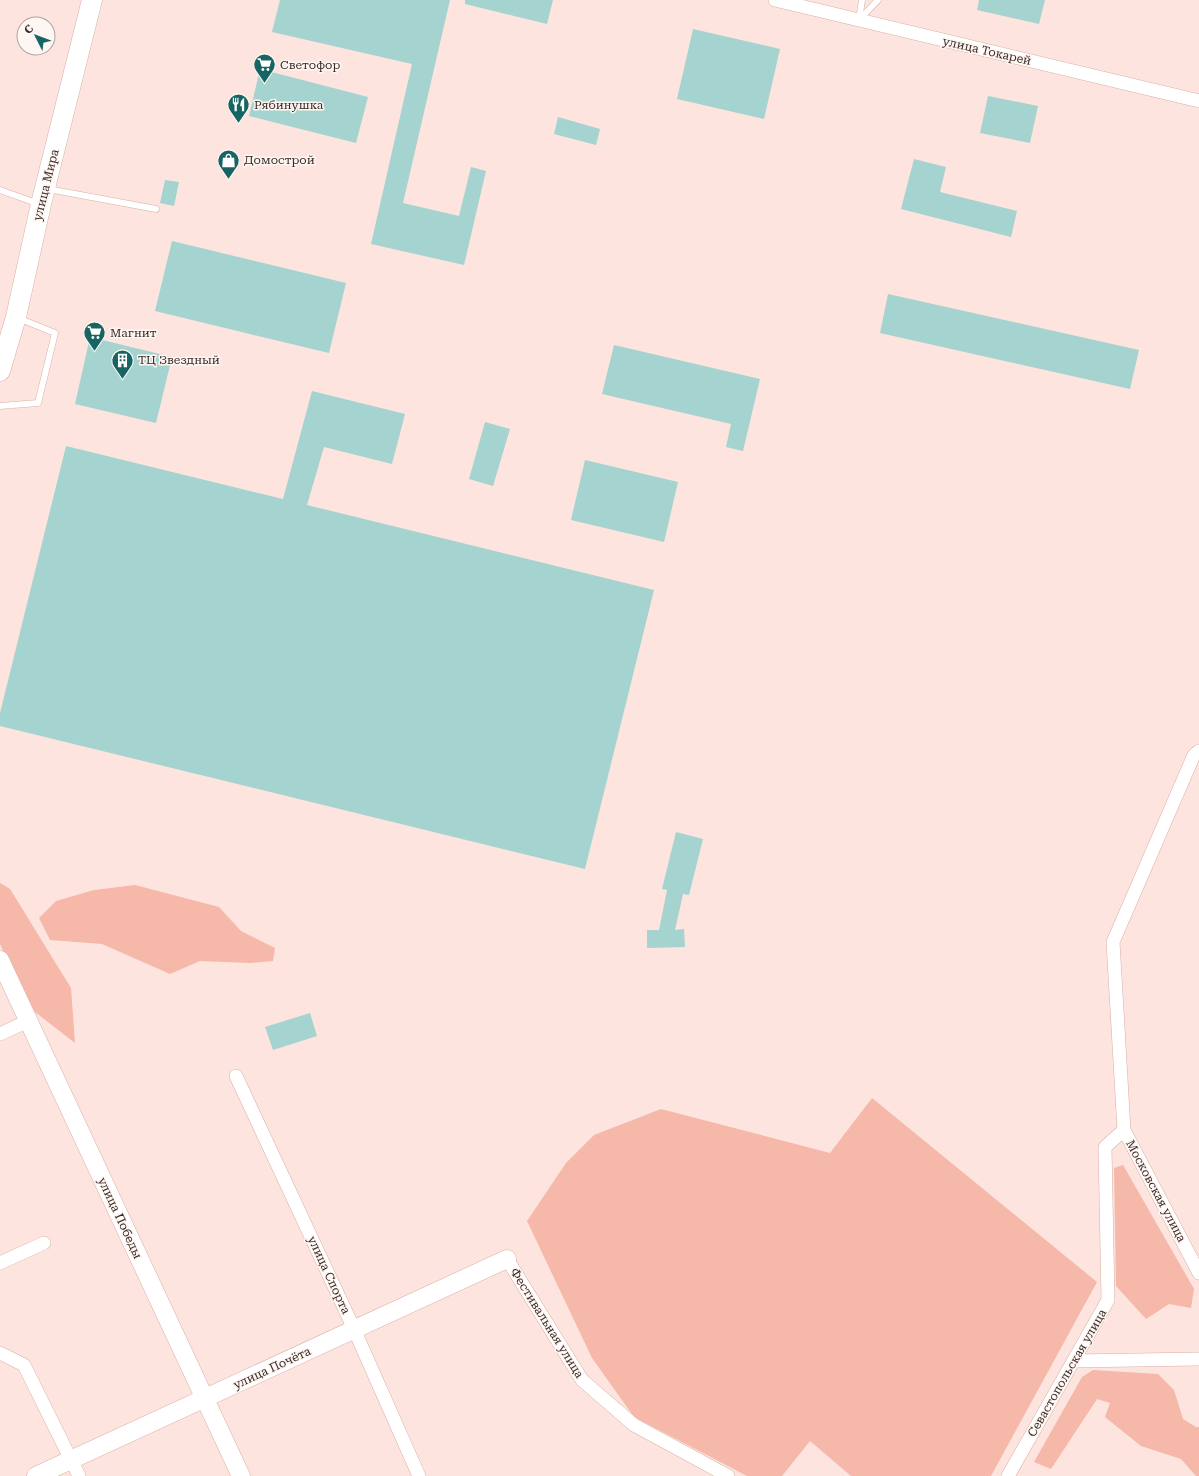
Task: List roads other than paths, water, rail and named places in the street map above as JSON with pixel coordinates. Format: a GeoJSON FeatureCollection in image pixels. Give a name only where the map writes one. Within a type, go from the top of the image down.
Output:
{"type":"FeatureCollection","features":[{"type":"Feature","properties":{"kind":"main road","name":"улица Мира"},"geometry":{"type":"LineString","coordinates":[[0,371],[92,0]]}},
{"type":"Feature","properties":{"kind":"street","name":"улица Токарей"},"geometry":{"type":"LineString","coordinates":[[775,0],[1199,101]]}},
{"type":"Feature","properties":{"kind":"street"},"geometry":{"type":"LineString","coordinates":[[1124,1130],[1113,942],[1191,763],[1199,751]]}},
{"type":"Feature","properties":{"kind":"street","name":"улица Победы"},"geometry":{"type":"LineString","coordinates":[[0,960],[241,1476]]}},
{"type":"Feature","properties":{"kind":"street"},"geometry":{"type":"LineString","coordinates":[[0,1034],[28,1021]]}},
{"type":"Feature","properties":{"kind":"street","name":"улица Спорта"},"geometry":{"type":"LineString","coordinates":[[236,1076],[354,1329],[419,1476]]}},
{"type":"Feature","properties":{"kind":"street","name":"Московская улица"},"geometry":{"type":"LineString","coordinates":[[1124,1130],[1199,1273]]}},
{"type":"Feature","properties":{"kind":"street","name":"Севастопольская улица"},"geometry":{"type":"LineString","coordinates":[[1008,1476],[1108,1300],[1105,1147],[1124,1130]]}},
{"type":"Feature","properties":{"kind":"street"},"geometry":{"type":"LineString","coordinates":[[0,1263],[44,1243]]}},
{"type":"Feature","properties":{"kind":"street","name":"улица Почёта"},"geometry":{"type":"LineString","coordinates":[[36,1476],[507,1259]]}},
{"type":"Feature","properties":{"kind":"street","name":"Фестивальная улица"},"geometry":{"type":"LineString","coordinates":[[507,1259],[582,1380],[634,1425],[728,1476]]}},
{"type":"Feature","properties":{"kind":"street"},"geometry":{"type":"LineString","coordinates":[[0,1353],[24,1365],[79,1476]]}},
{"type":"Feature","properties":{"kind":"street"},"geometry":{"type":"LineString","coordinates":[[1074,1361],[1199,1359]]}},
{"type":"Feature","properties":{"kind":"lane"},"geometry":{"type":"LineString","coordinates":[[859,20],[862,0]]}},
{"type":"Feature","properties":{"kind":"lane"},"geometry":{"type":"LineString","coordinates":[[859,20],[878,0]]}},
{"type":"Feature","properties":{"kind":"lane"},"geometry":{"type":"LineString","coordinates":[[0,190],[156,210]]}},
{"type":"Feature","properties":{"kind":"lane"},"geometry":{"type":"LineString","coordinates":[[0,406],[38,403],[55,333],[11,324]]}},
{"type":"Feature","properties":{"kind":"place","name":"Светофор"},"geometry":{"type":"Point","coordinates":[264,84]}},
{"type":"Feature","properties":{"kind":"place","name":"Рябинушка"},"geometry":{"type":"Point","coordinates":[238,124]}},
{"type":"Feature","properties":{"kind":"place","name":"Домострой"},"geometry":{"type":"Point","coordinates":[228,180]}},
{"type":"Feature","properties":{"kind":"place","name":"Магнит"},"geometry":{"type":"Point","coordinates":[95,352]}},
{"type":"Feature","properties":{"kind":"place","name":"ТЦ Звездный"},"geometry":{"type":"Point","coordinates":[123,380]}}]}
